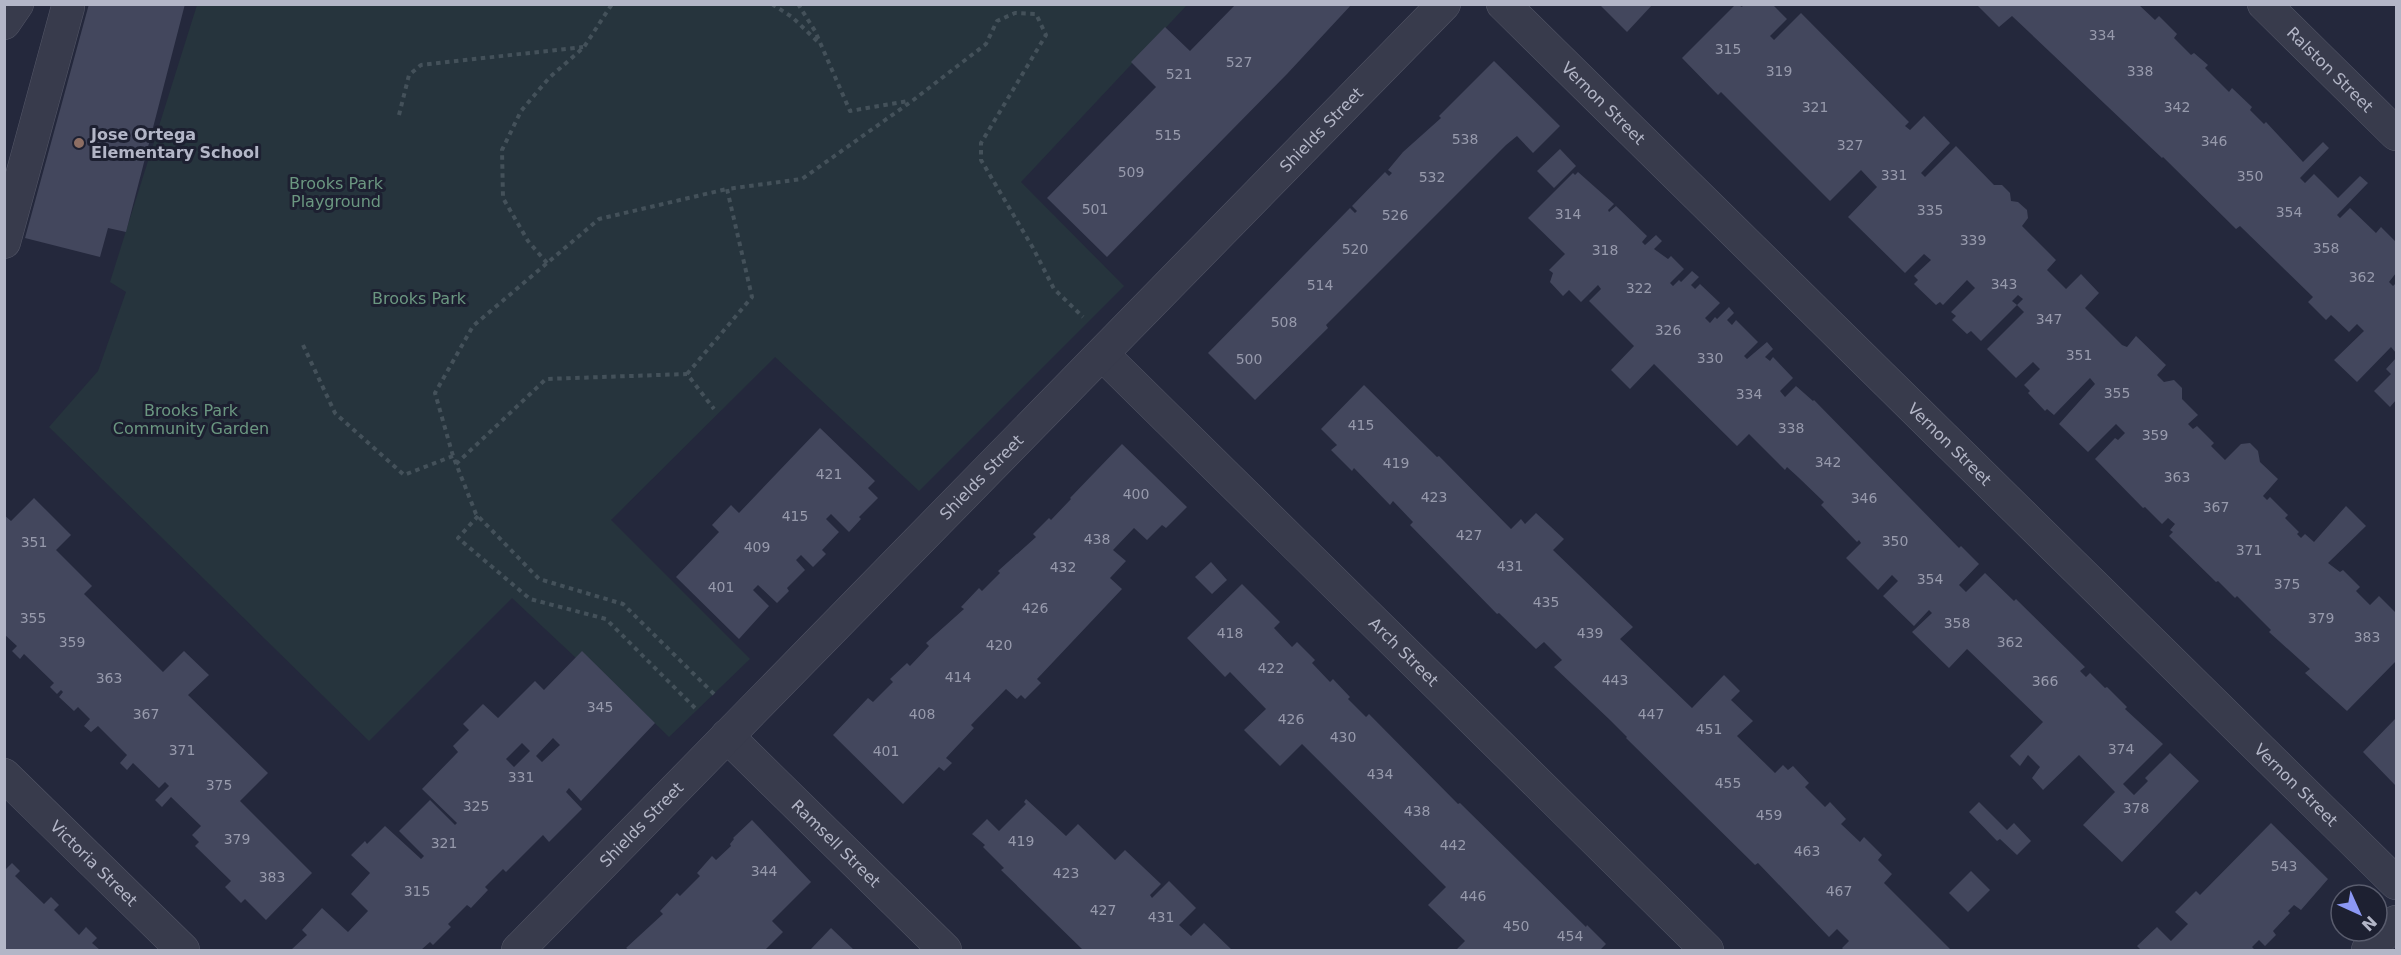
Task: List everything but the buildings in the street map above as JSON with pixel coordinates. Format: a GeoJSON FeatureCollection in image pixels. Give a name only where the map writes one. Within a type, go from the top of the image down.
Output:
{"type":"FeatureCollection","features":[{"type":"Feature","properties":{"kind":"street"},"geometry":{"type":"LineString","coordinates":[[4,23],[17,4]]}},
{"type":"Feature","properties":{"kind":"street","name":"Shields Street"},"geometry":{"type":"LineString","coordinates":[[518,951],[1444,4]]}},
{"type":"Feature","properties":{"kind":"street","name":"Vernon Street"},"geometry":{"type":"LineString","coordinates":[[1503,4],[2397,883]]}},
{"type":"Feature","properties":{"kind":"street","name":"Ralston Street"},"geometry":{"type":"LineString","coordinates":[[2264,4],[2397,134]]}},
{"type":"Feature","properties":{"kind":"street"},"geometry":{"type":"LineString","coordinates":[[4,242],[68,7]]}},
{"type":"Feature","properties":{"kind":"street","name":"Arch Street"},"geometry":{"type":"LineString","coordinates":[[1102,354],[1707,951]]}},
{"type":"Feature","properties":{"kind":"street","name":"Ramsell Street"},"geometry":{"type":"LineString","coordinates":[[731,732],[945,951]]}},
{"type":"Feature","properties":{"kind":"street","name":"Victoria Street"},"geometry":{"type":"LineString","coordinates":[[4,776],[183,951]]}},
{"type":"Feature","properties":{"kind":"street"},"geometry":{"type":"LineString","coordinates":[[2368,951],[2397,922]]}},
{"type":"Feature","properties":{"kind":"path"},"geometry":{"type":"LineString","coordinates":[[547,263],[528,241],[503,198],[502,150],[521,111],[549,78],[584,47],[612,4]]}},
{"type":"Feature","properties":{"kind":"path"},"geometry":{"type":"LineString","coordinates":[[772,4],[792,17],[820,43]]}},
{"type":"Feature","properties":{"kind":"path"},"geometry":{"type":"LineString","coordinates":[[798,4],[820,43],[850,111],[912,101]]}},
{"type":"Feature","properties":{"kind":"path"},"geometry":{"type":"LineString","coordinates":[[731,732],[623,604],[539,579],[478,516],[453,456],[435,393],[473,326],[599,219],[727,189],[802,179],[912,101],[986,44],[997,21],[1016,13],[1036,14],[1046,35],[981,143],[981,160],[1033,248],[1054,289],[1087,321]]}},
{"type":"Feature","properties":{"kind":"path"},"geometry":{"type":"LineString","coordinates":[[399,115],[409,75],[421,65],[584,47]]}},
{"type":"Feature","properties":{"kind":"path"},"geometry":{"type":"LineString","coordinates":[[456,464],[546,379],[687,374],[752,297],[727,189]]}},
{"type":"Feature","properties":{"kind":"path"},"geometry":{"type":"LineString","coordinates":[[303,345],[335,413],[404,475],[453,456]]}},
{"type":"Feature","properties":{"kind":"path"},"geometry":{"type":"LineString","coordinates":[[687,374],[714,409]]}},
{"type":"Feature","properties":{"kind":"path"},"geometry":{"type":"LineString","coordinates":[[478,516],[458,538],[530,599],[606,618],[731,732]]}},
{"type":"Feature","properties":{"kind":"green space","name":"Brooks Park"},"geometry":{"type":"Polygon","coordinates":[[[197,5],[1187,5],[1021,182],[1124,286],[919,491],[775,357],[611,520],[750,659],[669,737],[582,652],[576,658],[512,598],[369,741],[49,427],[98,371],[126,292],[110,282],[197,5]]]}},
{"type":"Feature","properties":{"kind":"place","name":"Jose Ortega Elementary School"},"geometry":{"type":"Point","coordinates":[79,143]}},
{"type":"Feature","properties":{"kind":"park label","name":"Brooks Park Playground"},"geometry":{"type":"Point","coordinates":[336,192]}},
{"type":"Feature","properties":{"kind":"park label","name":"Brooks Park Community Garden"},"geometry":{"type":"Point","coordinates":[191,419]}}]}
